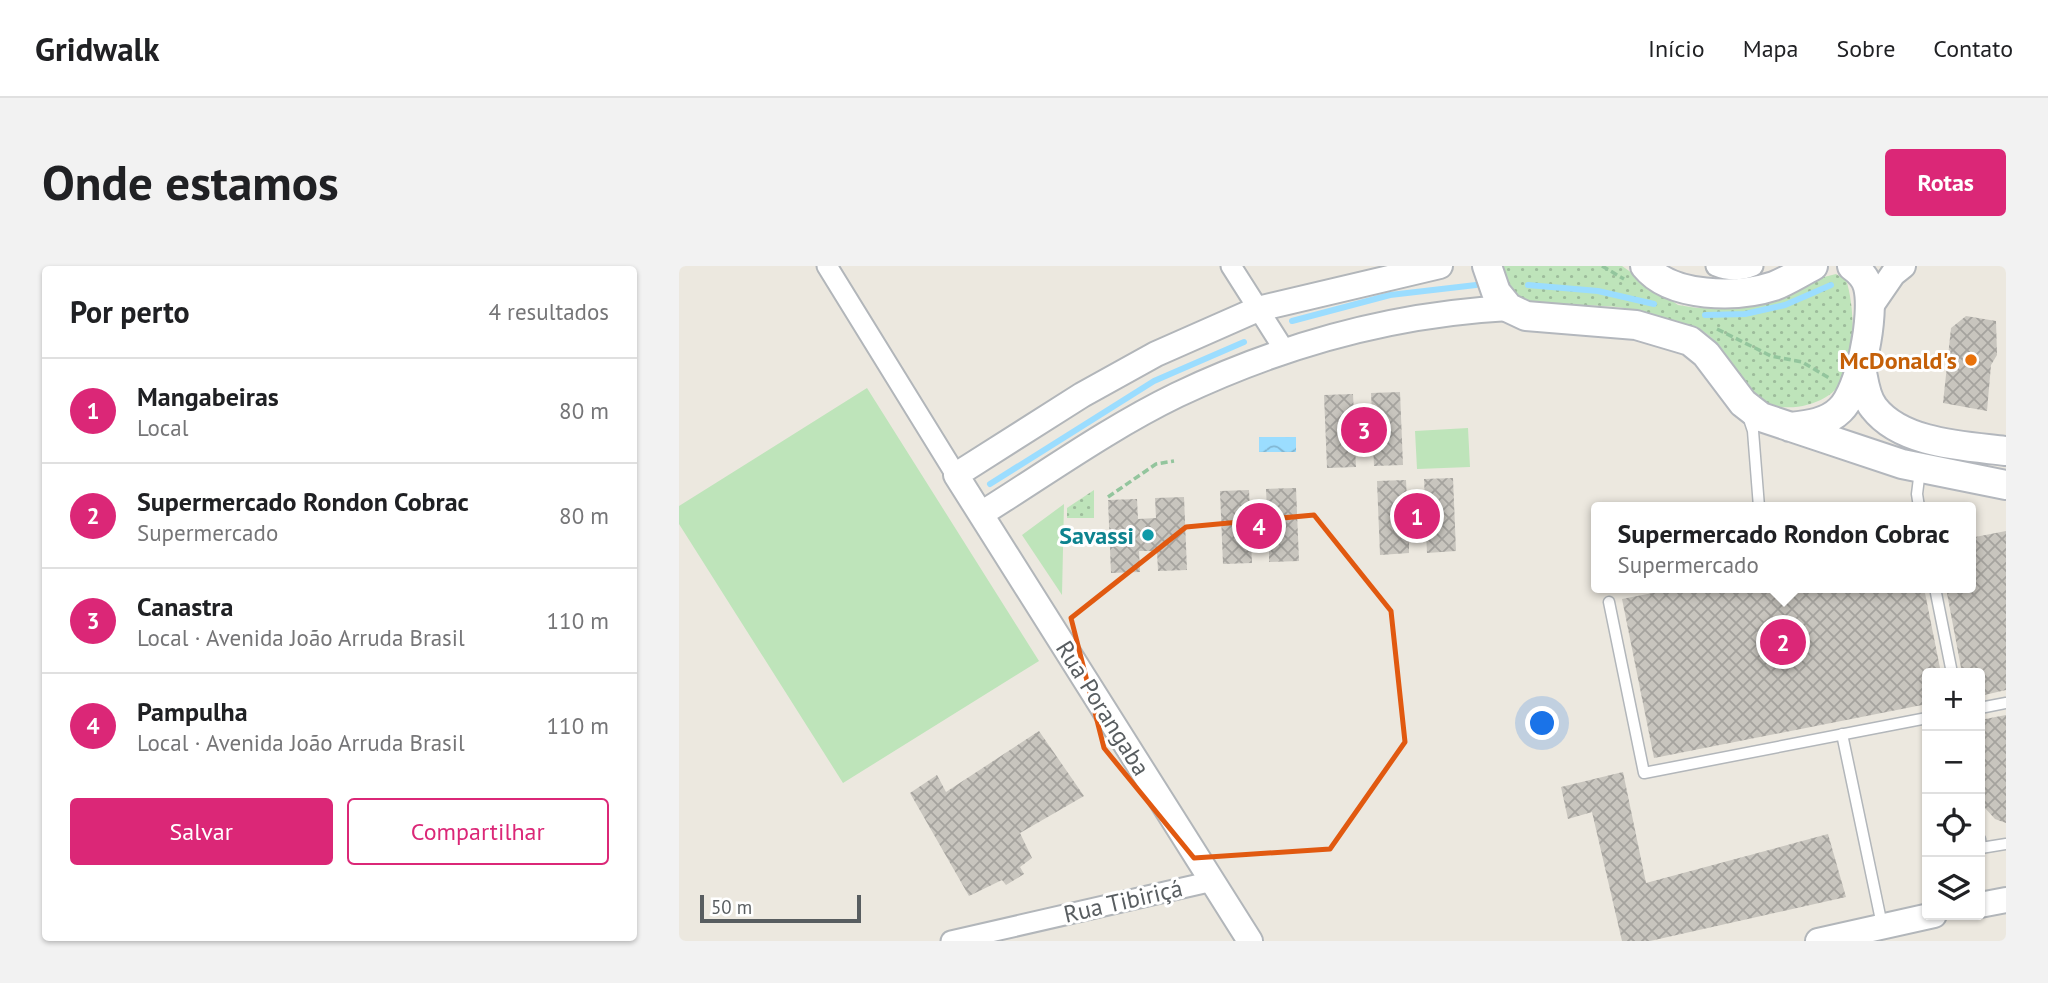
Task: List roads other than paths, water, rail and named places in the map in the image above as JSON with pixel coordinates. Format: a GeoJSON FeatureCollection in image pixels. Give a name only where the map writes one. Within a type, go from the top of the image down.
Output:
{"type":"FeatureCollection","features":[{"type":"Feature","properties":{"kind":"main road"},"geometry":{"type":"LineString","coordinates":[[1487,266],[1496,292],[1509,308],[1526,316],[1636,325],[1690,341],[1706,354],[1743,403],[1761,417],[1920,468],[2006,485]]}},
{"type":"Feature","properties":{"kind":"main road"},"geometry":{"type":"LineString","coordinates":[[1637,274],[1649,271],[1674,286],[1702,293],[1739,292],[1774,286],[1813,266]]}},
{"type":"Feature","properties":{"kind":"main road"},"geometry":{"type":"LineString","coordinates":[[1790,427],[1816,424],[1840,411],[1854,390],[1851,376],[1871,306],[1868,284],[1859,270],[1852,266]]}},
{"type":"Feature","properties":{"kind":"main road"},"geometry":{"type":"LineString","coordinates":[[1851,376],[1875,410],[1906,434],[1955,445],[2006,451]]}},
{"type":"Feature","properties":{"kind":"street"},"geometry":{"type":"LineString","coordinates":[[827,266],[956,475],[1082,395],[1156,354],[1258,309],[1409,269],[1440,266]]}},
{"type":"Feature","properties":{"kind":"street"},"geometry":{"type":"LineString","coordinates":[[1231,266],[1286,351]]}},
{"type":"Feature","properties":{"kind":"street"},"geometry":{"type":"LineString","coordinates":[[1716,266],[1729,270],[1753,266]]}},
{"type":"Feature","properties":{"kind":"street"},"geometry":{"type":"LineString","coordinates":[[1871,306],[1893,274],[1903,266]]}},
{"type":"Feature","properties":{"kind":"street"},"geometry":{"type":"LineString","coordinates":[[981,514],[1106,435],[1177,396],[1286,351],[1332,335],[1396,321],[1457,311],[1509,308]]}},
{"type":"Feature","properties":{"kind":"street","name":"Rua Porangaba"},"geometry":{"type":"LineString","coordinates":[[956,475],[1250,941]]}},
{"type":"Feature","properties":{"kind":"street","name":"Rua Tibiriçá"},"geometry":{"type":"LineString","coordinates":[[951,941],[1213,881]]}},
{"type":"Feature","properties":{"kind":"street"},"geometry":{"type":"LineString","coordinates":[[1985,904],[2006,900]]}},
{"type":"Feature","properties":{"kind":"street"},"geometry":{"type":"LineString","coordinates":[[1818,941],[1884,933],[1922,919]]}},
{"type":"Feature","properties":{"kind":"lane"},"geometry":{"type":"LineString","coordinates":[[1743,403],[1753,431],[1759,502]]}},
{"type":"Feature","properties":{"kind":"lane"},"geometry":{"type":"LineString","coordinates":[[1918,502],[1920,468]]}},
{"type":"Feature","properties":{"kind":"lane"},"geometry":{"type":"LineString","coordinates":[[1936,593],[1951,668]]}},
{"type":"Feature","properties":{"kind":"lane"},"geometry":{"type":"LineString","coordinates":[[1609,602],[1644,773],[1922,719]]}},
{"type":"Feature","properties":{"kind":"lane"},"geometry":{"type":"LineString","coordinates":[[1985,707],[2006,703]]}},
{"type":"Feature","properties":{"kind":"lane"},"geometry":{"type":"LineString","coordinates":[[1842,734],[1884,933]]}},
{"type":"Feature","properties":{"kind":"lane"},"geometry":{"type":"LineString","coordinates":[[1985,847],[2006,844]]}},
{"type":"Feature","properties":{"kind":"water"},"geometry":{"type":"Polygon","coordinates":[[[1259,437],[1296,437],[1296,452],[1259,452],[1259,437]]]}},
{"type":"Feature","properties":{"kind":"waterway"},"geometry":{"type":"LineString","coordinates":[[1292,321],[1390,295],[1476,285]]}},
{"type":"Feature","properties":{"kind":"waterway"},"geometry":{"type":"LineString","coordinates":[[1528,285],[1598,291],[1654,304]]}},
{"type":"Feature","properties":{"kind":"waterway"},"geometry":{"type":"LineString","coordinates":[[1705,315],[1745,314],[1785,305],[1831,285]]}},
{"type":"Feature","properties":{"kind":"waterway"},"geometry":{"type":"LineString","coordinates":[[990,484],[1154,381],[1244,342]]}},
{"type":"Feature","properties":{"kind":"place","name":"McDonald's"},"geometry":{"type":"Point","coordinates":[1971,360]}},
{"type":"Feature","properties":{"kind":"place","name":"Canastra"},"geometry":{"type":"Point","coordinates":[1364,430]}},
{"type":"Feature","properties":{"kind":"place","name":"Mangabeiras"},"geometry":{"type":"Point","coordinates":[1417,516]}},
{"type":"Feature","properties":{"kind":"place","name":"Pampulha"},"geometry":{"type":"Point","coordinates":[1259,526]}},
{"type":"Feature","properties":{"kind":"place","name":"Savassi"},"geometry":{"type":"Point","coordinates":[1148,535]}},
{"type":"Feature","properties":{"kind":"place","name":"Supermercado Rondon Cobrac"},"geometry":{"type":"Point","coordinates":[1783,642]}}]}
